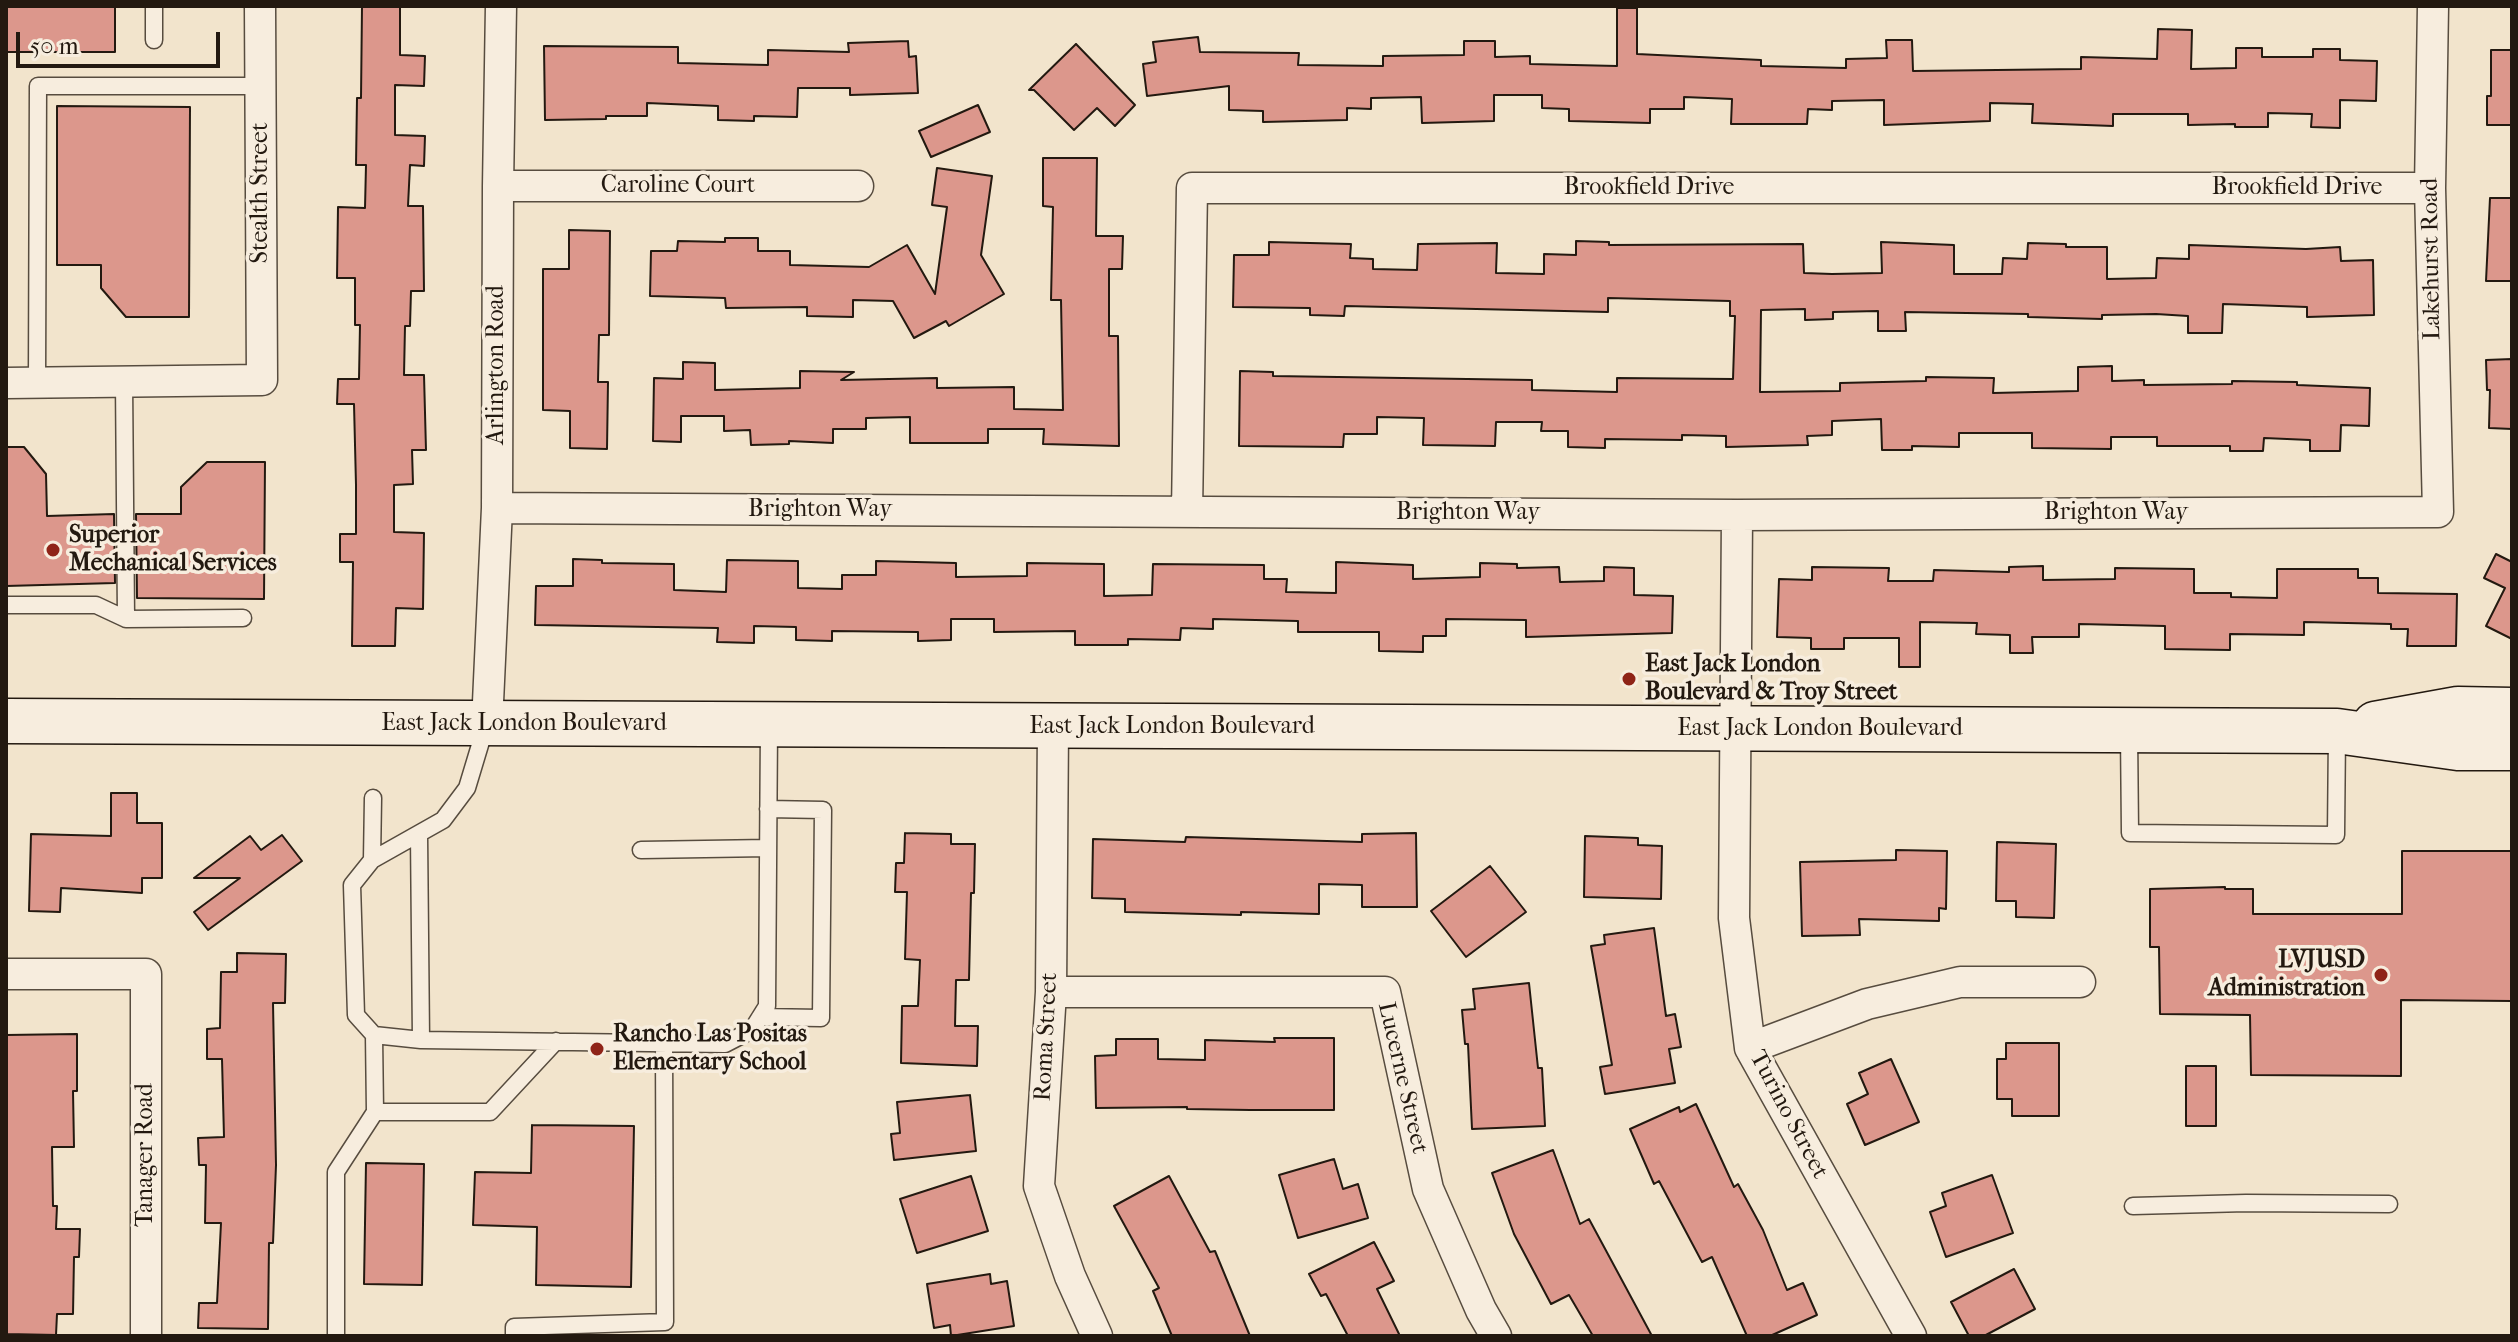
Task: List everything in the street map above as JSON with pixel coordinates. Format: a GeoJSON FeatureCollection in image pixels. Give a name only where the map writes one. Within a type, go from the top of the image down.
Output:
{"type":"FeatureCollection","features":[{"type":"Feature","properties":{"kind":"main road","name":"East Jack London Boulevard"},"geometry":{"type":"LineString","coordinates":[[2337,731],[2458,709],[2512,710]]}},
{"type":"Feature","properties":{"kind":"main road","name":"East Jack London Boulevard"},"geometry":{"type":"LineString","coordinates":[[6,721],[2337,731],[2458,748],[2512,748]]}},
{"type":"Feature","properties":{"kind":"street","name":"Stealth Street"},"geometry":{"type":"LineString","coordinates":[[124,381],[262,380],[260,6]]}},
{"type":"Feature","properties":{"kind":"street","name":"Arlington Road"},"geometry":{"type":"LineString","coordinates":[[487,724],[497,508],[501,6]]}},
{"type":"Feature","properties":{"kind":"street","name":"Lakehurst Road"},"geometry":{"type":"LineString","coordinates":[[2433,6],[2430,188],[2438,512]]}},
{"type":"Feature","properties":{"kind":"street","name":"Caroline Court"},"geometry":{"type":"LineString","coordinates":[[498,186],[858,186]]}},
{"type":"Feature","properties":{"kind":"street","name":"Brookfield Drive"},"geometry":{"type":"LineString","coordinates":[[1187,512],[1192,188],[2430,188]]}},
{"type":"Feature","properties":{"kind":"street"},"geometry":{"type":"LineString","coordinates":[[6,383],[124,381]]}},
{"type":"Feature","properties":{"kind":"street","name":"Brighton Way"},"geometry":{"type":"LineString","coordinates":[[497,508],[1737,515],[2438,512]]}},
{"type":"Feature","properties":{"kind":"street","name":"Turino Street"},"geometry":{"type":"LineString","coordinates":[[1737,515],[1734,918],[1750,1048],[1911,1336]]}},
{"type":"Feature","properties":{"kind":"street","name":"Roma Street"},"geometry":{"type":"LineString","coordinates":[[1053,726],[1051,992],[1039,1186],[1070,1276],[1097,1336]]}},
{"type":"Feature","properties":{"kind":"street","name":"Tanager Road"},"geometry":{"type":"LineString","coordinates":[[6,974],[146,974],[146,1336]]}},
{"type":"Feature","properties":{"kind":"street"},"geometry":{"type":"LineString","coordinates":[[1750,1048],[1867,1004],[1960,982],[2080,982]]}},
{"type":"Feature","properties":{"kind":"street","name":"Lucerne Street"},"geometry":{"type":"LineString","coordinates":[[1051,992],[1385,992],[1428,1189],[1481,1310],[1496,1336]]}},
{"type":"Feature","properties":{"kind":"lane"},"geometry":{"type":"LineString","coordinates":[[154,6],[154,40]]}},
{"type":"Feature","properties":{"kind":"lane"},"geometry":{"type":"LineString","coordinates":[[37,382],[38,86],[261,86]]}},
{"type":"Feature","properties":{"kind":"lane"},"geometry":{"type":"LineString","coordinates":[[124,381],[126,619]]}},
{"type":"Feature","properties":{"kind":"lane"},"geometry":{"type":"LineString","coordinates":[[6,605],[96,605],[126,619],[243,618]]}},
{"type":"Feature","properties":{"kind":"lane"},"geometry":{"type":"LineString","coordinates":[[336,1336],[336,1172],[375,1112],[374,1035],[356,1015],[352,885],[372,860],[443,820],[467,788],[487,724]]}},
{"type":"Feature","properties":{"kind":"lane"},"geometry":{"type":"LineString","coordinates":[[374,1035],[421,1040],[725,1044],[752,1030],[767,1006],[769,725]]}},
{"type":"Feature","properties":{"kind":"lane"},"geometry":{"type":"LineString","coordinates":[[2129,731],[2130,833],[2336,835],[2337,731]]}},
{"type":"Feature","properties":{"kind":"lane"},"geometry":{"type":"LineString","coordinates":[[372,860],[373,798]]}},
{"type":"Feature","properties":{"kind":"lane"},"geometry":{"type":"LineString","coordinates":[[760,1017],[821,1018],[823,810],[768,809]]}},
{"type":"Feature","properties":{"kind":"lane"},"geometry":{"type":"LineString","coordinates":[[419,834],[421,1040]]}},
{"type":"Feature","properties":{"kind":"lane"},"geometry":{"type":"LineString","coordinates":[[641,850],[768,848]]}},
{"type":"Feature","properties":{"kind":"lane"},"geometry":{"type":"LineString","coordinates":[[375,1112],[490,1112],[556,1041]]}},
{"type":"Feature","properties":{"kind":"lane"},"geometry":{"type":"LineString","coordinates":[[514,1336],[514,1327],[665,1322],[664,1043]]}},
{"type":"Feature","properties":{"kind":"lane"},"geometry":{"type":"LineString","coordinates":[[2133,1206],[2389,1204]]}},
{"type":"Feature","properties":{"kind":"building"},"geometry":{"type":"Polygon","coordinates":[[[6,6],[115,6],[115,52],[6,52],[6,6]]]}},
{"type":"Feature","properties":{"kind":"building"},"geometry":{"type":"Polygon","coordinates":[[[362,6],[400,6],[400,55],[425,56],[424,86],[395,85],[395,135],[425,136],[424,166],[410,165],[408,206],[423,206],[424,291],[411,291],[410,326],[405,326],[404,375],[424,375],[426,450],[412,450],[413,484],[394,485],[394,532],[424,533],[423,609],[396,608],[395,646],[352,646],[353,562],[340,562],[340,534],[356,534],[356,485],[354,404],[337,404],[338,379],[359,379],[360,325],[355,325],[355,278],[337,278],[338,207],[365,208],[366,165],[356,165],[357,98],[361,98],[362,6]]]}},
{"type":"Feature","properties":{"kind":"building"},"geometry":{"type":"Polygon","coordinates":[[[1617,8],[1637,8],[1637,54],[1761,60],[1761,66],[1846,68],[1846,59],[1887,58],[1886,40],[1912,40],[1913,71],[2081,69],[2081,57],[2157,59],[2158,29],[2192,30],[2191,69],[2236,68],[2236,48],[2262,48],[2262,57],[2313,57],[2313,49],[2340,49],[2340,60],[2377,61],[2376,101],[2340,100],[2340,128],[2311,127],[2312,114],[2268,113],[2268,127],[2188,125],[2188,114],[2113,114],[2113,126],[2032,123],[2033,104],[1990,103],[1990,121],[1884,125],[1884,100],[1832,101],[1832,110],[1808,109],[1807,124],[1731,124],[1732,99],[1684,97],[1684,109],[1650,109],[1650,123],[1569,121],[1569,109],[1542,108],[1542,95],[1494,95],[1494,121],[1422,123],[1421,97],[1371,98],[1371,109],[1347,108],[1347,120],[1263,122],[1263,111],[1229,110],[1229,86],[1147,96],[1143,64],[1156,62],[1153,42],[1198,37],[1200,52],[1299,53],[1298,65],[1383,66],[1383,56],[1464,55],[1464,41],[1495,41],[1495,57],[1530,56],[1530,64],[1617,66],[1617,8]]]}},
{"type":"Feature","properties":{"kind":"building"},"geometry":{"type":"Polygon","coordinates":[[[908,41],[909,57],[916,56],[918,93],[850,95],[850,88],[798,88],[797,117],[754,116],[754,121],[718,120],[718,106],[647,103],[647,116],[545,120],[544,46],[678,47],[678,63],[768,65],[768,50],[849,52],[848,43],[908,41]]]}},
{"type":"Feature","properties":{"kind":"building"},"geometry":{"type":"Polygon","coordinates":[[[1076,44],[1135,105],[1115,126],[1097,108],[1074,130],[1034,90],[1029,90],[1076,44]]]}},
{"type":"Feature","properties":{"kind":"building"},"geometry":{"type":"Polygon","coordinates":[[[2491,50],[2512,50],[2512,125],[2487,125],[2487,96],[2491,96],[2491,50]]]}},
{"type":"Feature","properties":{"kind":"building"},"geometry":{"type":"Polygon","coordinates":[[[978,105],[990,132],[931,157],[919,131],[978,105]]]}},
{"type":"Feature","properties":{"kind":"building"},"geometry":{"type":"Polygon","coordinates":[[[57,106],[190,107],[189,317],[126,317],[101,288],[101,265],[57,265],[57,106]]]}},
{"type":"Feature","properties":{"kind":"building"},"geometry":{"type":"Polygon","coordinates":[[[1043,158],[1097,158],[1096,236],[1123,236],[1122,269],[1109,269],[1109,336],[1118,336],[1119,446],[1043,444],[1044,429],[988,429],[988,443],[910,443],[910,417],[866,418],[866,429],[833,429],[833,443],[789,441],[789,444],[751,445],[750,430],[724,431],[724,416],[681,416],[681,442],[653,441],[654,378],[683,379],[683,362],[715,363],[715,390],[800,388],[800,371],[854,372],[841,380],[937,378],[937,388],[1014,387],[1014,409],[1063,410],[1061,300],[1051,300],[1053,207],[1043,206],[1043,158]]]}},
{"type":"Feature","properties":{"kind":"building"},"geometry":{"type":"Polygon","coordinates":[[[937,168],[992,176],[981,255],[1004,294],[949,326],[946,321],[914,338],[893,301],[853,300],[853,317],[807,316],[807,307],[726,308],[725,298],[650,296],[651,251],[677,251],[678,241],[725,242],[725,238],[758,238],[758,251],[790,251],[790,265],[869,267],[907,245],[935,294],[947,207],[932,205],[937,168]]]}},
{"type":"Feature","properties":{"kind":"building"},"geometry":{"type":"Polygon","coordinates":[[[2490,198],[2512,198],[2512,281],[2486,281],[2490,198]]]}},
{"type":"Feature","properties":{"kind":"building"},"geometry":{"type":"Polygon","coordinates":[[[569,230],[610,231],[609,335],[599,335],[598,382],[608,382],[607,449],[570,448],[570,411],[543,410],[543,269],[569,269],[569,230]]]}},
{"type":"Feature","properties":{"kind":"building"},"geometry":{"type":"Polygon","coordinates":[[[1576,241],[1609,242],[1609,245],[1803,244],[1804,273],[1832,274],[1882,273],[1881,242],[1954,245],[1954,274],[2002,274],[2003,258],[2027,259],[2028,243],[2066,244],[2066,247],[2107,247],[2107,279],[2156,278],[2157,258],[2189,259],[2189,245],[2306,249],[2340,247],[2341,261],[2373,260],[2374,315],[2307,317],[2307,307],[2223,304],[2222,333],[2188,333],[2188,316],[2102,315],[2102,319],[1905,312],[1906,331],[1878,331],[1878,311],[1833,312],[1833,319],[1805,320],[1805,309],[1761,310],[1760,392],[1840,391],[1840,383],[1926,381],[1926,377],[1994,378],[1993,393],[2078,391],[2078,367],[2112,366],[2112,381],[2144,380],[2144,385],[2232,384],[2232,381],[2370,388],[2369,426],[2341,425],[2340,451],[2310,451],[2310,440],[2264,438],[2263,451],[2230,451],[2230,446],[2157,446],[2157,437],[2111,437],[2111,449],[2032,448],[2032,433],[1959,433],[1959,447],[1912,446],[1912,450],[1882,450],[1881,419],[1832,421],[1832,435],[1807,436],[1808,445],[1726,447],[1726,436],[1682,435],[1682,440],[1605,439],[1605,448],[1568,447],[1568,431],[1541,431],[1542,422],[1496,422],[1495,446],[1423,445],[1424,418],[1377,417],[1377,434],[1344,434],[1343,447],[1239,446],[1240,371],[1273,372],[1273,376],[1532,380],[1532,390],[1617,392],[1617,378],[1733,379],[1735,316],[1730,316],[1730,301],[1608,298],[1608,312],[1345,306],[1344,316],[1310,315],[1310,308],[1233,307],[1234,255],[1269,255],[1269,242],[1351,244],[1350,258],[1373,259],[1373,269],[1417,270],[1418,244],[1497,243],[1496,273],[1544,274],[1544,254],[1576,255],[1576,241]]]}},
{"type":"Feature","properties":{"kind":"building"},"geometry":{"type":"Polygon","coordinates":[[[2512,359],[2512,429],[2489,428],[2490,390],[2487,390],[2486,360],[2512,359]]]}},
{"type":"Feature","properties":{"kind":"building","name":"Superior Mechanical Services"},"geometry":{"type":"Polygon","coordinates":[[[6,447],[24,447],[46,474],[47,516],[114,514],[115,583],[6,586],[6,447]]]}},
{"type":"Feature","properties":{"kind":"building"},"geometry":{"type":"Polygon","coordinates":[[[207,462],[265,462],[264,599],[137,598],[136,514],[181,514],[181,487],[207,462]]]}},
{"type":"Feature","properties":{"kind":"building"},"geometry":{"type":"Polygon","coordinates":[[[2496,554],[2512,562],[2512,639],[2486,626],[2505,588],[2484,578],[2496,554]]]}},
{"type":"Feature","properties":{"kind":"building"},"geometry":{"type":"Polygon","coordinates":[[[573,559],[602,560],[602,563],[674,564],[674,590],[726,592],[727,560],[798,561],[798,588],[842,589],[842,575],[876,575],[876,561],[956,563],[956,577],[1027,576],[1027,563],[1104,564],[1104,596],[1152,595],[1153,564],[1264,565],[1264,579],[1287,579],[1286,592],[1336,593],[1336,562],[1413,565],[1413,579],[1480,577],[1480,563],[1517,564],[1517,568],[1559,567],[1560,582],[1604,581],[1604,567],[1634,568],[1634,595],[1673,596],[1672,633],[1526,637],[1526,620],[1446,619],[1446,636],[1423,636],[1423,652],[1379,651],[1379,632],[1298,632],[1298,621],[1213,619],[1213,629],[1181,628],[1180,640],[1128,639],[1128,645],[1075,645],[1075,631],[994,632],[994,619],[951,619],[951,640],[918,641],[918,632],[832,631],[832,641],[796,640],[796,627],[754,626],[754,643],[717,642],[718,628],[535,625],[536,586],[573,586],[573,559]]]}},
{"type":"Feature","properties":{"kind":"building"},"geometry":{"type":"Polygon","coordinates":[[[2043,566],[2043,580],[2115,579],[2115,568],[2194,569],[2194,593],[2277,598],[2277,569],[2358,569],[2358,578],[2378,578],[2378,593],[2457,594],[2456,646],[2407,646],[2408,629],[2391,629],[2391,624],[2304,622],[2304,635],[2230,634],[2230,650],[2165,649],[2165,626],[2079,624],[2079,637],[2032,637],[2033,653],[2010,653],[2010,635],[1976,634],[1977,623],[1920,622],[1920,667],[1899,667],[1899,638],[1844,638],[1844,649],[1811,649],[1811,638],[1777,637],[1779,579],[1812,580],[1812,567],[1889,568],[1888,581],[1933,581],[1934,570],[2009,572],[2009,567],[2043,566]]]}},
{"type":"Feature","properties":{"kind":"building"},"geometry":{"type":"Polygon","coordinates":[[[111,793],[137,793],[137,823],[162,823],[162,878],[142,878],[142,893],[61,888],[60,912],[29,911],[31,834],[111,836],[111,793]]]}},
{"type":"Feature","properties":{"kind":"building"},"geometry":{"type":"Polygon","coordinates":[[[905,833],[951,834],[951,844],[975,844],[969,980],[956,980],[955,1026],[978,1026],[977,1066],[901,1063],[902,1006],[918,1006],[920,960],[905,959],[907,892],[895,892],[896,863],[904,863],[905,833]]]}},
{"type":"Feature","properties":{"kind":"building"},"geometry":{"type":"Polygon","coordinates":[[[1416,833],[1417,907],[1362,907],[1362,885],[1319,884],[1319,914],[1125,912],[1125,899],[1092,898],[1093,839],[1185,842],[1186,837],[1362,842],[1362,834],[1416,833]]]}},
{"type":"Feature","properties":{"kind":"building"},"geometry":{"type":"Polygon","coordinates":[[[282,835],[302,861],[208,930],[194,912],[240,878],[194,878],[250,836],[261,850],[282,835]]]}},
{"type":"Feature","properties":{"kind":"building"},"geometry":{"type":"Polygon","coordinates":[[[1585,836],[1638,838],[1638,845],[1662,846],[1661,899],[1584,897],[1585,836]]]}},
{"type":"Feature","properties":{"kind":"building"},"geometry":{"type":"Polygon","coordinates":[[[1997,842],[2056,844],[2054,918],[2016,917],[2016,901],[1996,901],[1997,842]]]}},
{"type":"Feature","properties":{"kind":"building"},"geometry":{"type":"Polygon","coordinates":[[[1896,850],[1947,851],[1946,909],[1939,908],[1939,921],[1859,919],[1860,935],[1802,936],[1800,862],[1896,860],[1896,850]]]}},
{"type":"Feature","properties":{"kind":"building","name":"LVJUSD Administration"},"geometry":{"type":"Polygon","coordinates":[[[2402,851],[2512,851],[2512,1001],[2401,1000],[2401,1076],[2251,1075],[2250,1015],[2160,1014],[2159,947],[2150,947],[2150,889],[2253,889],[2253,914],[2402,914],[2402,851]]]}},
{"type":"Feature","properties":{"kind":"building"},"geometry":{"type":"Polygon","coordinates":[[[1490,866],[1526,912],[1466,957],[1431,911],[1490,866]]]}},
{"type":"Feature","properties":{"kind":"building"},"geometry":{"type":"Polygon","coordinates":[[[1654,928],[1666,1016],[1675,1014],[1681,1047],[1669,1049],[1675,1083],[1605,1094],[1600,1067],[1612,1065],[1591,946],[1605,944],[1604,935],[1654,928]]]}},
{"type":"Feature","properties":{"kind":"building"},"geometry":{"type":"Polygon","coordinates":[[[237,953],[286,954],[285,1003],[273,1003],[276,1165],[273,1243],[269,1243],[268,1329],[198,1328],[199,1303],[217,1303],[221,1223],[205,1223],[206,1165],[199,1165],[198,1138],[224,1137],[222,1059],[207,1059],[207,1029],[220,1028],[221,972],[237,972],[237,953]]]}},
{"type":"Feature","properties":{"kind":"building"},"geometry":{"type":"Polygon","coordinates":[[[1529,983],[1538,1068],[1542,1068],[1545,1126],[1472,1129],[1468,1044],[1465,1044],[1462,1010],[1475,1009],[1473,989],[1529,983]]]}},
{"type":"Feature","properties":{"kind":"building"},"geometry":{"type":"Polygon","coordinates":[[[77,1034],[77,1091],[73,1091],[74,1147],[52,1147],[56,1229],[80,1229],[79,1257],[74,1257],[73,1314],[57,1314],[56,1335],[6,1334],[6,1035],[77,1034]]]}},
{"type":"Feature","properties":{"kind":"building"},"geometry":{"type":"Polygon","coordinates":[[[1274,1038],[1334,1038],[1334,1110],[1096,1108],[1095,1056],[1116,1055],[1116,1039],[1158,1039],[1158,1059],[1205,1060],[1205,1040],[1275,1042],[1274,1038]]]}},
{"type":"Feature","properties":{"kind":"building"},"geometry":{"type":"Polygon","coordinates":[[[2006,1043],[2059,1043],[2059,1116],[2012,1116],[2012,1099],[1997,1099],[1997,1059],[2006,1059],[2006,1043]]]}},
{"type":"Feature","properties":{"kind":"building"},"geometry":{"type":"Polygon","coordinates":[[[1891,1059],[1919,1122],[1865,1145],[1847,1104],[1868,1094],[1859,1073],[1891,1059]]]}},
{"type":"Feature","properties":{"kind":"building"},"geometry":{"type":"Polygon","coordinates":[[[2186,1066],[2216,1066],[2216,1126],[2186,1126],[2186,1066]]]}},
{"type":"Feature","properties":{"kind":"building"},"geometry":{"type":"Polygon","coordinates":[[[970,1095],[976,1151],[894,1160],[891,1134],[900,1133],[897,1102],[970,1095]]]}},
{"type":"Feature","properties":{"kind":"building"},"geometry":{"type":"Polygon","coordinates":[[[1696,1104],[1734,1187],[1738,1184],[1763,1230],[1787,1290],[1803,1283],[1817,1315],[1770,1336],[1747,1336],[1712,1257],[1702,1262],[1659,1181],[1654,1184],[1630,1129],[1679,1107],[1680,1112],[1696,1104]]]}},
{"type":"Feature","properties":{"kind":"building"},"geometry":{"type":"Polygon","coordinates":[[[532,1125],[634,1126],[631,1287],[536,1285],[537,1227],[473,1225],[475,1172],[531,1173],[532,1125]]]}},
{"type":"Feature","properties":{"kind":"building"},"geometry":{"type":"Polygon","coordinates":[[[1553,1150],[1580,1224],[1589,1219],[1652,1336],[1593,1336],[1569,1295],[1551,1304],[1514,1234],[1492,1173],[1553,1150]]]}},
{"type":"Feature","properties":{"kind":"building"},"geometry":{"type":"Polygon","coordinates":[[[1334,1159],[1343,1189],[1358,1184],[1368,1218],[1298,1238],[1279,1175],[1334,1159]]]}},
{"type":"Feature","properties":{"kind":"building"},"geometry":{"type":"Polygon","coordinates":[[[366,1163],[424,1164],[422,1285],[364,1284],[366,1163]]]}},
{"type":"Feature","properties":{"kind":"building"},"geometry":{"type":"Polygon","coordinates":[[[1992,1175],[2013,1233],[1946,1257],[1930,1212],[1946,1206],[1942,1193],[1992,1175]]]}},
{"type":"Feature","properties":{"kind":"building"},"geometry":{"type":"Polygon","coordinates":[[[971,1176],[988,1231],[917,1253],[900,1199],[971,1176]]]}},
{"type":"Feature","properties":{"kind":"building"},"geometry":{"type":"Polygon","coordinates":[[[1169,1176],[1210,1252],[1215,1251],[1250,1336],[1172,1336],[1153,1291],[1159,1288],[1114,1206],[1169,1176]]]}},
{"type":"Feature","properties":{"kind":"building"},"geometry":{"type":"Polygon","coordinates":[[[1374,1242],[1394,1281],[1377,1289],[1400,1336],[1348,1336],[1326,1294],[1321,1296],[1309,1274],[1374,1242]]]}},
{"type":"Feature","properties":{"kind":"building"},"geometry":{"type":"Polygon","coordinates":[[[2014,1269],[2035,1309],[1984,1336],[1969,1336],[1951,1302],[2014,1269]]]}},
{"type":"Feature","properties":{"kind":"building"},"geometry":{"type":"Polygon","coordinates":[[[990,1274],[991,1284],[1007,1281],[1014,1326],[951,1336],[950,1325],[934,1328],[927,1284],[990,1274]]]}},
{"type":"Feature","properties":{"kind":"place","name":"Superior Mechanical Services"},"geometry":{"type":"Point","coordinates":[53,550]}},
{"type":"Feature","properties":{"kind":"place","name":"East Jack London Boulevard & Troy Street"},"geometry":{"type":"Point","coordinates":[1629,679]}},
{"type":"Feature","properties":{"kind":"place","name":"LVJUSD Administration"},"geometry":{"type":"Point","coordinates":[2381,975]}},
{"type":"Feature","properties":{"kind":"place","name":"Rancho Las Positas Elementary School"},"geometry":{"type":"Point","coordinates":[597,1049]}}]}
